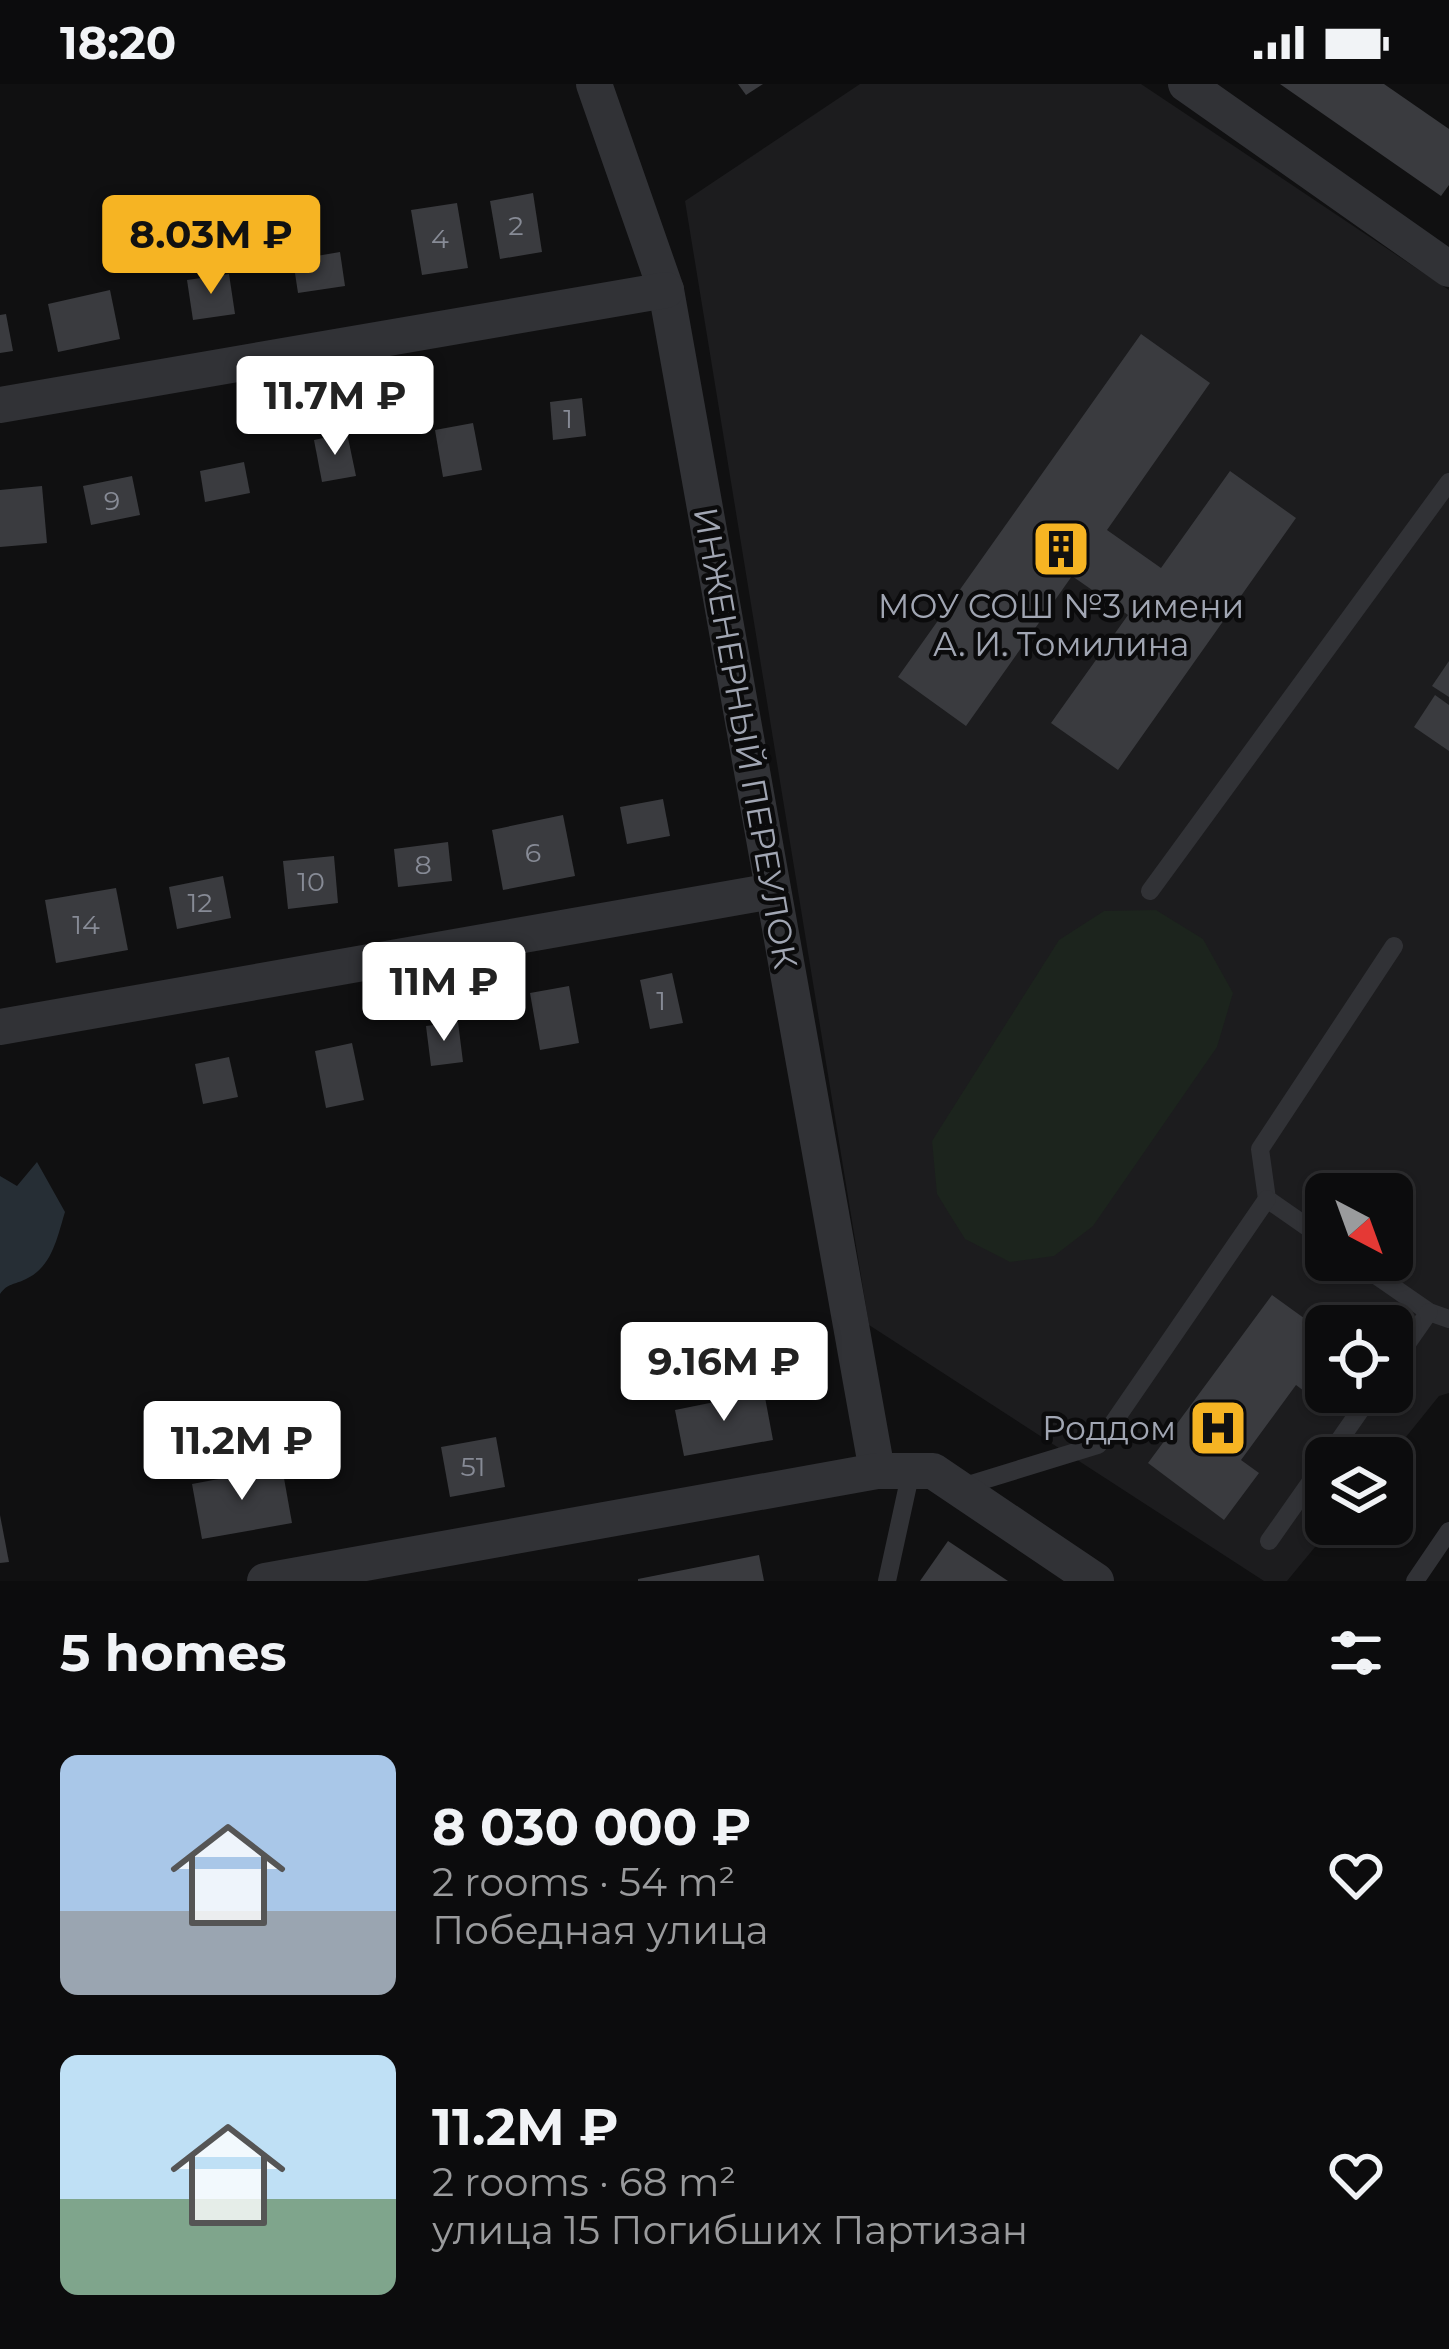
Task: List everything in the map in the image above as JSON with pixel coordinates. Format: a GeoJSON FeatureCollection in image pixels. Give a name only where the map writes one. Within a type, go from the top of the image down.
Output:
{"type":"FeatureCollection","features":[{"type":"Feature","properties":{"kind":"street","name":"ИНЖЕНЕРНЫЙ ПЕРЕУЛОК"},"geometry":{"type":"LineString","coordinates":[[594,84],[666,290],[773,891],[894,1471]]}},
{"type":"Feature","properties":{"kind":"street"},"geometry":{"type":"LineString","coordinates":[[1186,84],[1449,269]]}},
{"type":"Feature","properties":{"kind":"street"},"geometry":{"type":"LineString","coordinates":[[0,405],[666,290]]}},
{"type":"Feature","properties":{"kind":"street"},"geometry":{"type":"LineString","coordinates":[[0,1027],[773,891]]}},
{"type":"Feature","properties":{"kind":"street"},"geometry":{"type":"LineString","coordinates":[[265,1581],[894,1471],[933,1471],[1096,1581]]}},
{"type":"Feature","properties":{"kind":"lane"},"geometry":{"type":"LineString","coordinates":[[1150,891],[1449,482]]}},
{"type":"Feature","properties":{"kind":"lane"},"geometry":{"type":"LineString","coordinates":[[958,1487],[1097,1445],[1267,1199],[1259,1149],[1394,946]]}},
{"type":"Feature","properties":{"kind":"lane"},"geometry":{"type":"LineString","coordinates":[[1267,1199],[1305,1225]]}},
{"type":"Feature","properties":{"kind":"lane"},"geometry":{"type":"LineString","coordinates":[[1384,1281],[1429,1312],[1449,1319]]}},
{"type":"Feature","properties":{"kind":"lane"},"geometry":{"type":"LineString","coordinates":[[1413,1335],[1429,1312]]}},
{"type":"Feature","properties":{"kind":"lane"},"geometry":{"type":"LineString","coordinates":[[887,1581],[894,1471]]}},
{"type":"Feature","properties":{"kind":"lane"},"geometry":{"type":"LineString","coordinates":[[1269,1541],[1305,1490]]}},
{"type":"Feature","properties":{"kind":"lane"},"geometry":{"type":"LineString","coordinates":[[1415,1581],[1449,1531]]}},
{"type":"Feature","properties":{"kind":"shaded area"},"geometry":{"type":"Polygon","coordinates":[[[860,84],[1141,84],[1449,290],[1449,1393],[1439,1396],[1406,1437],[1305,1437],[1305,1545],[1317,1545],[1287,1581],[1264,1581],[869,1325],[685,201],[860,84]]]}},
{"type":"Feature","properties":{"kind":"shaded area"},"geometry":{"type":"Polygon","coordinates":[[[1156,910],[1203,939],[1233,993],[1217,1047],[1093,1226],[1054,1256],[1010,1262],[965,1239],[937,1194],[932,1141],[1059,940],[1104,911],[1156,910]]]}},
{"type":"Feature","properties":{"kind":"shaded area"},"geometry":{"type":"Polygon","coordinates":[[[37,1162],[65,1212],[42,1267],[0,1294],[0,1176],[17,1186],[37,1162]]]}},
{"type":"Feature","properties":{"kind":"building"},"geometry":{"type":"Polygon","coordinates":[[[738,84],[763,84],[746,95],[738,84]]]}},
{"type":"Feature","properties":{"kind":"building"},"geometry":{"type":"Polygon","coordinates":[[[1280,84],[1384,84],[1449,129],[1449,185],[1441,196],[1280,84]]]}},
{"type":"Feature","properties":{"kind":"building"},"geometry":{"type":"Polygon","coordinates":[[[533,193],[542,252],[500,259],[490,201],[533,193]]]}},
{"type":"Feature","properties":{"kind":"building"},"geometry":{"type":"Polygon","coordinates":[[[457,203],[468,268],[422,275],[411,210],[457,203]]]}},
{"type":"Feature","properties":{"kind":"building"},"geometry":{"type":"Polygon","coordinates":[[[340,252],[345,286],[298,293],[293,260],[340,252]]]}},
{"type":"Feature","properties":{"kind":"building"},"geometry":{"type":"Polygon","coordinates":[[[229,274],[235,314],[193,320],[187,280],[229,274]]]}},
{"type":"Feature","properties":{"kind":"building"},"geometry":{"type":"Polygon","coordinates":[[[110,290],[120,339],[58,352],[48,304],[110,290]]]}},
{"type":"Feature","properties":{"kind":"building"},"geometry":{"type":"Polygon","coordinates":[[[6,314],[13,351],[0,353],[0,315],[6,314]]]}},
{"type":"Feature","properties":{"kind":"building","name":"МОУ СОШ №3 имени А. И. Томилина"},"geometry":{"type":"Polygon","coordinates":[[[1141,334],[1210,383],[1107,530],[1161,568],[1230,471],[1296,518],[1118,770],[1051,723],[1128,615],[1072,576],[966,726],[898,677],[1141,334]]]}},
{"type":"Feature","properties":{"kind":"building"},"geometry":{"type":"Polygon","coordinates":[[[582,398],[586,436],[553,440],[550,402],[582,398]]]}},
{"type":"Feature","properties":{"kind":"building"},"geometry":{"type":"Polygon","coordinates":[[[473,423],[482,470],[443,477],[435,430],[473,423]]]}},
{"type":"Feature","properties":{"kind":"building"},"geometry":{"type":"Polygon","coordinates":[[[347,433],[356,476],[322,482],[314,440],[347,433]]]}},
{"type":"Feature","properties":{"kind":"building"},"geometry":{"type":"Polygon","coordinates":[[[244,462],[250,493],[205,502],[200,471],[244,462]]]}},
{"type":"Feature","properties":{"kind":"building"},"geometry":{"type":"Polygon","coordinates":[[[132,476],[140,515],[91,525],[83,486],[132,476]]]}},
{"type":"Feature","properties":{"kind":"building"},"geometry":{"type":"Polygon","coordinates":[[[42,486],[47,543],[0,547],[0,490],[42,486]]]}},
{"type":"Feature","properties":{"kind":"building"},"geometry":{"type":"Polygon","coordinates":[[[1449,661],[1449,697],[1432,686],[1449,661]]]}},
{"type":"Feature","properties":{"kind":"building"},"geometry":{"type":"Polygon","coordinates":[[[1435,695],[1449,705],[1449,751],[1414,727],[1435,695]]]}},
{"type":"Feature","properties":{"kind":"building"},"geometry":{"type":"Polygon","coordinates":[[[663,799],[670,836],[627,844],[620,807],[663,799]]]}},
{"type":"Feature","properties":{"kind":"building"},"geometry":{"type":"Polygon","coordinates":[[[563,815],[575,876],[503,890],[492,830],[563,815]]]}},
{"type":"Feature","properties":{"kind":"building"},"geometry":{"type":"Polygon","coordinates":[[[448,842],[452,881],[398,887],[394,849],[448,842]]]}},
{"type":"Feature","properties":{"kind":"building"},"geometry":{"type":"Polygon","coordinates":[[[334,856],[338,903],[288,909],[283,861],[334,856]]]}},
{"type":"Feature","properties":{"kind":"building"},"geometry":{"type":"Polygon","coordinates":[[[223,876],[231,918],[177,929],[169,887],[223,876]]]}},
{"type":"Feature","properties":{"kind":"building"},"geometry":{"type":"Polygon","coordinates":[[[116,888],[128,950],[56,963],[45,900],[116,888]]]}},
{"type":"Feature","properties":{"kind":"building"},"geometry":{"type":"Polygon","coordinates":[[[672,973],[683,1023],[650,1029],[640,980],[672,973]]]}},
{"type":"Feature","properties":{"kind":"building"},"geometry":{"type":"Polygon","coordinates":[[[569,986],[579,1043],[540,1050],[530,993],[569,986]]]}},
{"type":"Feature","properties":{"kind":"building"},"geometry":{"type":"Polygon","coordinates":[[[458,1022],[463,1062],[431,1066],[426,1026],[458,1022]]]}},
{"type":"Feature","properties":{"kind":"building"},"geometry":{"type":"Polygon","coordinates":[[[352,1043],[364,1100],[326,1108],[315,1051],[352,1043]]]}},
{"type":"Feature","properties":{"kind":"building"},"geometry":{"type":"Polygon","coordinates":[[[229,1057],[238,1097],[203,1104],[195,1064],[229,1057]]]}},
{"type":"Feature","properties":{"kind":"building","name":"Роддом"},"geometry":{"type":"Polygon","coordinates":[[[1272,1295],[1305,1319],[1305,1392],[1296,1385],[1241,1460],[1259,1473],[1224,1520],[1148,1463],[1272,1295]]]}},
{"type":"Feature","properties":{"kind":"building"},"geometry":{"type":"Polygon","coordinates":[[[764,1392],[773,1440],[684,1456],[675,1410],[764,1392]]]}},
{"type":"Feature","properties":{"kind":"building"},"geometry":{"type":"Polygon","coordinates":[[[496,1437],[505,1487],[450,1497],[441,1447],[496,1437]]]}},
{"type":"Feature","properties":{"kind":"building"},"geometry":{"type":"Polygon","coordinates":[[[282,1467],[292,1523],[202,1539],[192,1484],[282,1467]]]}},
{"type":"Feature","properties":{"kind":"building"},"geometry":{"type":"Polygon","coordinates":[[[0,1515],[9,1562],[0,1563],[0,1515]]]}},
{"type":"Feature","properties":{"kind":"building"},"geometry":{"type":"Polygon","coordinates":[[[948,1541],[1008,1581],[920,1581],[948,1541]]]}},
{"type":"Feature","properties":{"kind":"building"},"geometry":{"type":"Polygon","coordinates":[[[759,1555],[764,1581],[638,1581],[638,1579],[759,1555]]]}},
{"type":"Feature","properties":{"kind":"place","name":"МОУ СОШ №3 имени А. И. Томилина"},"geometry":{"type":"Point","coordinates":[1061,549]}},
{"type":"Feature","properties":{"kind":"place","name":"Роддом"},"geometry":{"type":"Point","coordinates":[1218,1428]}}]}
